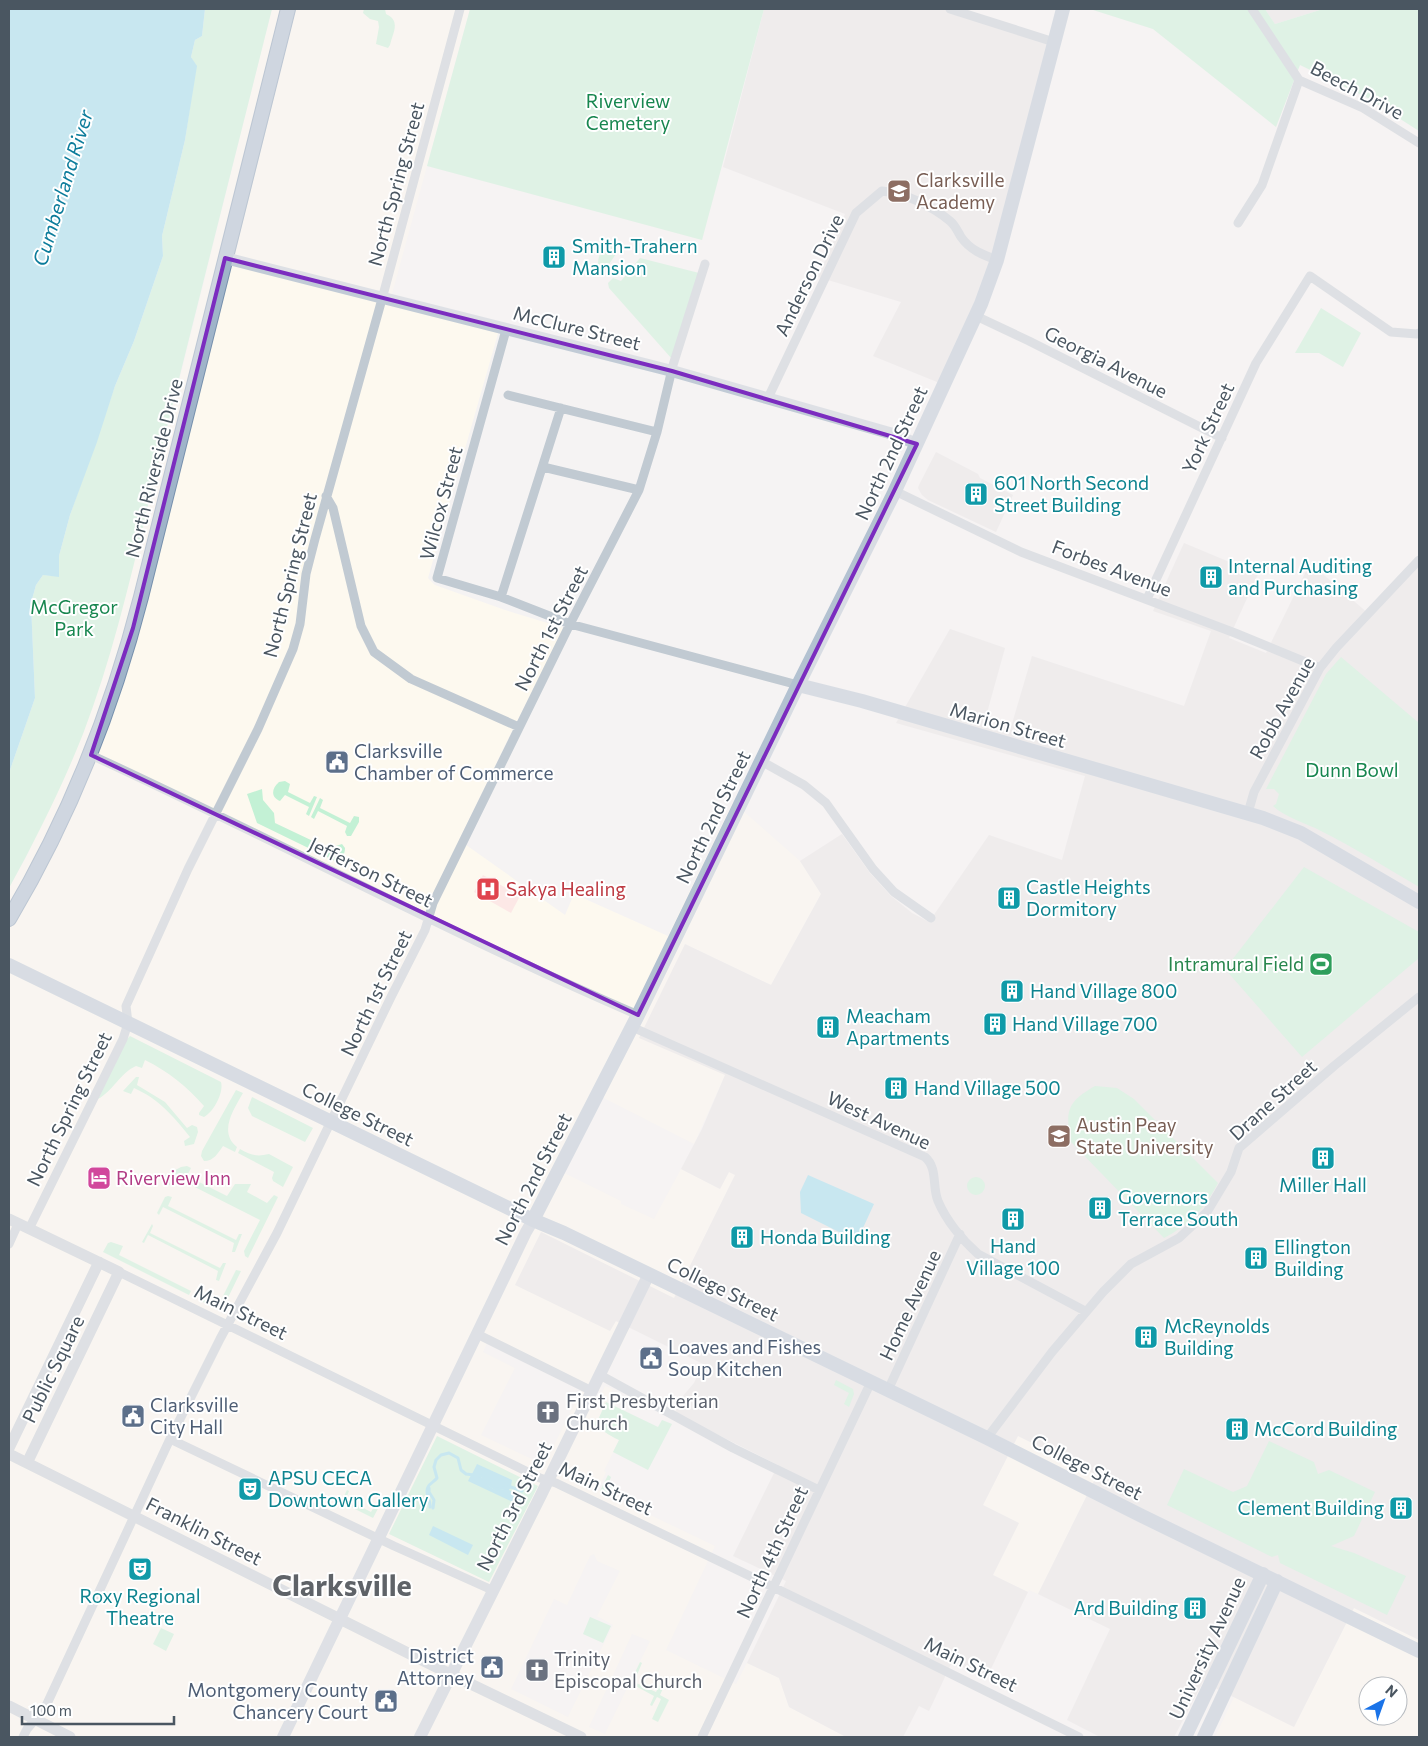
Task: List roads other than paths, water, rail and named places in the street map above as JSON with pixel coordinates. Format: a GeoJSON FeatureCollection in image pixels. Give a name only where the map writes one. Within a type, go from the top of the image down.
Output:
{"type":"FeatureCollection","features":[{"type":"Feature","properties":{"kind":"highway","name":"North Riverside Drive"},"geometry":{"type":"LineString","coordinates":[[9,919],[58,830],[91,755],[133,628],[288,9]]}},
{"type":"Feature","properties":{"kind":"main road","name":"North 2nd Street"},"geometry":{"type":"LineString","coordinates":[[283,1737],[526,1232],[635,1021],[798,684],[895,491],[976,316],[997,260],[1063,9]]}},
{"type":"Feature","properties":{"kind":"main road","name":"McClure Street"},"geometry":{"type":"LineString","coordinates":[[225,258],[672,371],[893,434],[917,444]]}},
{"type":"Feature","properties":{"kind":"main road","name":"Marion Street"},"geometry":{"type":"LineString","coordinates":[[798,684],[1263,818],[1301,833],[1419,902]]}},
{"type":"Feature","properties":{"kind":"main road","name":"College Street"},"geometry":{"type":"LineString","coordinates":[[9,965],[987,1438],[1419,1651]]}},
{"type":"Feature","properties":{"kind":"main road","name":"North 3rd Street"},"geometry":{"type":"LineString","coordinates":[[420,1737],[649,1274]]}},
{"type":"Feature","properties":{"kind":"main road","name":"University Avenue"},"geometry":{"type":"LineString","coordinates":[[1185,1737],[1262,1574]]}},
{"type":"Feature","properties":{"kind":"main road","name":"University Avenue"},"geometry":{"type":"LineString","coordinates":[[1204,1737],[1277,1581]]}},
{"type":"Feature","properties":{"kind":"street","name":"North Spring Street"},"geometry":{"type":"LineString","coordinates":[[9,1244],[90,1106],[123,1039],[128,1023],[126,1006],[214,814],[254,736],[293,649],[300,624],[306,574],[326,496],[382,299],[460,9]]}},
{"type":"Feature","properties":{"kind":"street"},"geometry":{"type":"LineString","coordinates":[[950,9],[1054,42]]}},
{"type":"Feature","properties":{"kind":"street","name":"Beech Drive"},"geometry":{"type":"LineString","coordinates":[[1252,9],[1299,80],[1363,108],[1419,143]]}},
{"type":"Feature","properties":{"kind":"street"},"geometry":{"type":"LineString","coordinates":[[1238,223],[1262,185],[1299,80]]}},
{"type":"Feature","properties":{"kind":"street","name":"Anderson Drive"},"geometry":{"type":"LineString","coordinates":[[768,398],[856,213],[882,191],[896,192],[934,210],[952,222],[963,240],[976,253],[997,260]]}},
{"type":"Feature","properties":{"kind":"street","name":"North 1st Street"},"geometry":{"type":"LineString","coordinates":[[23,1737],[45,1708],[170,1439],[277,1233],[425,930],[432,903],[570,624],[639,490],[672,371],[705,264]]}},
{"type":"Feature","properties":{"kind":"street","name":"York Street"},"geometry":{"type":"LineString","coordinates":[[1147,599],[1256,364],[1310,276],[1391,332],[1419,333]]}},
{"type":"Feature","properties":{"kind":"street","name":"Georgia Avenue"},"geometry":{"type":"LineString","coordinates":[[976,316],[1038,345],[1222,438]]}},
{"type":"Feature","properties":{"kind":"street","name":"Wilcox Street"},"geometry":{"type":"LineString","coordinates":[[506,330],[437,578],[501,597],[570,624]]}},
{"type":"Feature","properties":{"kind":"street"},"geometry":{"type":"LineString","coordinates":[[508,395],[656,432]]}},
{"type":"Feature","properties":{"kind":"street"},"geometry":{"type":"LineString","coordinates":[[501,597],[561,408]]}},
{"type":"Feature","properties":{"kind":"street"},"geometry":{"type":"LineString","coordinates":[[543,467],[639,490]]}},
{"type":"Feature","properties":{"kind":"street","name":"Forbes Avenue"},"geometry":{"type":"LineString","coordinates":[[895,491],[1021,552],[1235,632],[1320,668]]}},
{"type":"Feature","properties":{"kind":"street"},"geometry":{"type":"LineString","coordinates":[[326,496],[334,508],[361,626],[374,652],[411,679],[519,727]]}},
{"type":"Feature","properties":{"kind":"street","name":"Robb Avenue"},"geometry":{"type":"LineString","coordinates":[[1248,813],[1254,792],[1320,668],[1336,648],[1419,560]]}},
{"type":"Feature","properties":{"kind":"street","name":"Marion Street"},"geometry":{"type":"LineString","coordinates":[[570,624],[798,684]]}},
{"type":"Feature","properties":{"kind":"street","name":"Jefferson Street"},"geometry":{"type":"LineString","coordinates":[[91,755],[429,918],[635,1021]]}},
{"type":"Feature","properties":{"kind":"street"},"geometry":{"type":"LineString","coordinates":[[761,761],[804,785],[826,803],[873,869],[894,892],[931,918]]}},
{"type":"Feature","properties":{"kind":"street","name":"Drane Street"},"geometry":{"type":"LineString","coordinates":[[987,1438],[1085,1311],[1131,1264],[1179,1238],[1207,1212],[1231,1172],[1239,1148],[1334,1066],[1419,997]]}},
{"type":"Feature","properties":{"kind":"street","name":"West Avenue"},"geometry":{"type":"LineString","coordinates":[[635,1021],[926,1157],[932,1165],[936,1194],[940,1205],[968,1245],[978,1254],[1085,1311]]}},
{"type":"Feature","properties":{"kind":"street","name":"Main Street"},"geometry":{"type":"LineString","coordinates":[[19,1224],[1080,1737]]}},
{"type":"Feature","properties":{"kind":"street","name":"Home Avenue"},"geometry":{"type":"LineString","coordinates":[[888,1390],[960,1234]]}},
{"type":"Feature","properties":{"kind":"street","name":"Public Square"},"geometry":{"type":"LineString","coordinates":[[9,1448],[98,1262]]}},
{"type":"Feature","properties":{"kind":"street","name":"Public Square"},"geometry":{"type":"LineString","coordinates":[[27,1463],[119,1272]]}},
{"type":"Feature","properties":{"kind":"street"},"geometry":{"type":"LineString","coordinates":[[477,1334],[592,1391]]}},
{"type":"Feature","properties":{"kind":"street"},"geometry":{"type":"LineString","coordinates":[[600,1375],[733,1448],[819,1490]]}},
{"type":"Feature","properties":{"kind":"street","name":"North 4th Street"},"geometry":{"type":"LineString","coordinates":[[702,1737],[871,1382]]}},
{"type":"Feature","properties":{"kind":"street"},"geometry":{"type":"LineString","coordinates":[[170,1439],[492,1590]]}},
{"type":"Feature","properties":{"kind":"street"},"geometry":{"type":"LineString","coordinates":[[9,1454],[27,1463]]}},
{"type":"Feature","properties":{"kind":"street","name":"Franklin Street"},"geometry":{"type":"LineString","coordinates":[[27,1463],[450,1674],[581,1737]]}},
{"type":"Feature","properties":{"kind":"street"},"geometry":{"type":"LineString","coordinates":[[9,1706],[70,1737]]}},
{"type":"Feature","properties":{"kind":"water","name":"Cumberland River"},"geometry":{"type":"Polygon","coordinates":[[[9,9],[205,9],[202,36],[195,40],[191,57],[197,66],[185,140],[162,236],[163,256],[70,515],[59,556],[59,577],[43,575],[36,585],[31,603],[35,698],[9,773],[9,9]]]}},
{"type":"Feature","properties":{"kind":"water"},"geometry":{"type":"Polygon","coordinates":[[[808,1175],[874,1204],[857,1241],[801,1213],[800,1192],[808,1175]]]}},
{"type":"Feature","properties":{"kind":"water"},"geometry":{"type":"Polygon","coordinates":[[[477,1464],[512,1480],[511,1486],[500,1489],[495,1488],[481,1476],[472,1474],[477,1464]]]}},
{"type":"Feature","properties":{"kind":"water"},"geometry":{"type":"Polygon","coordinates":[[[471,1475],[481,1477],[494,1489],[510,1488],[509,1490],[523,1498],[519,1505],[468,1481],[471,1475]]]}},
{"type":"Feature","properties":{"kind":"water"},"geometry":{"type":"Polygon","coordinates":[[[433,1526],[473,1545],[468,1555],[429,1535],[433,1526]]]}},
{"type":"Feature","properties":{"kind":"waterway"},"geometry":{"type":"LineString","coordinates":[[430,1507],[427,1489],[437,1478],[434,1467],[436,1460],[441,1455],[449,1453],[458,1458],[461,1470],[466,1474],[482,1476],[496,1489],[511,1487],[522,1491]]}},
{"type":"Feature","properties":{"kind":"waterway"},"geometry":{"type":"LineString","coordinates":[[429,1488],[429,1492],[434,1500],[433,1508]]}},
{"type":"Feature","properties":{"kind":"place","name":"Clarksville Academy"},"geometry":{"type":"Point","coordinates":[899,191]}},
{"type":"Feature","properties":{"kind":"place","name":"Smith-Trahern Mansion"},"geometry":{"type":"Point","coordinates":[554,257]}},
{"type":"Feature","properties":{"kind":"place","name":"601 North Second Street Building"},"geometry":{"type":"Point","coordinates":[976,494]}},
{"type":"Feature","properties":{"kind":"place","name":"Internal Auditing and Purchasing"},"geometry":{"type":"Point","coordinates":[1211,577]}},
{"type":"Feature","properties":{"kind":"place","name":"Clarksville Chamber of Commerce"},"geometry":{"type":"Point","coordinates":[337,762]}},
{"type":"Feature","properties":{"kind":"place","name":"Sakya Healing"},"geometry":{"type":"Point","coordinates":[488,889]}},
{"type":"Feature","properties":{"kind":"place","name":"Castle Heights Dormitory"},"geometry":{"type":"Point","coordinates":[1009,898]}},
{"type":"Feature","properties":{"kind":"place","name":"Intramural Field"},"geometry":{"type":"Point","coordinates":[1321,964]}},
{"type":"Feature","properties":{"kind":"place","name":"Hand Village 800"},"geometry":{"type":"Point","coordinates":[1012,991]}},
{"type":"Feature","properties":{"kind":"place","name":"Hand Village 700"},"geometry":{"type":"Point","coordinates":[995,1024]}},
{"type":"Feature","properties":{"kind":"place","name":"Meacham Apartments"},"geometry":{"type":"Point","coordinates":[828,1027]}},
{"type":"Feature","properties":{"kind":"place","name":"Hand Village 500"},"geometry":{"type":"Point","coordinates":[896,1088]}},
{"type":"Feature","properties":{"kind":"place","name":"Austin Peay State University"},"geometry":{"type":"Point","coordinates":[1059,1136]}},
{"type":"Feature","properties":{"kind":"place","name":"Miller Hall"},"geometry":{"type":"Point","coordinates":[1323,1158]}},
{"type":"Feature","properties":{"kind":"place","name":"Riverview Inn"},"geometry":{"type":"Point","coordinates":[99,1178]}},
{"type":"Feature","properties":{"kind":"place","name":"Governors Terrace South"},"geometry":{"type":"Point","coordinates":[1100,1208]}},
{"type":"Feature","properties":{"kind":"place","name":"Hand Village 100"},"geometry":{"type":"Point","coordinates":[1013,1219]}},
{"type":"Feature","properties":{"kind":"place","name":"Honda Building"},"geometry":{"type":"Point","coordinates":[742,1237]}},
{"type":"Feature","properties":{"kind":"place","name":"Ellington Building"},"geometry":{"type":"Point","coordinates":[1256,1258]}},
{"type":"Feature","properties":{"kind":"place","name":"McReynolds Building"},"geometry":{"type":"Point","coordinates":[1146,1337]}},
{"type":"Feature","properties":{"kind":"place","name":"Loaves and Fishes Soup Kitchen"},"geometry":{"type":"Point","coordinates":[651,1358]}},
{"type":"Feature","properties":{"kind":"place","name":"First Presbyterian Church"},"geometry":{"type":"Point","coordinates":[548,1412]}},
{"type":"Feature","properties":{"kind":"place","name":"Clarksville City Hall"},"geometry":{"type":"Point","coordinates":[133,1416]}},
{"type":"Feature","properties":{"kind":"place","name":"McCord Building"},"geometry":{"type":"Point","coordinates":[1237,1429]}},
{"type":"Feature","properties":{"kind":"place","name":"APSU CECA Downtown Gallery"},"geometry":{"type":"Point","coordinates":[250,1489]}},
{"type":"Feature","properties":{"kind":"place","name":"Clement Building"},"geometry":{"type":"Point","coordinates":[1401,1508]}},
{"type":"Feature","properties":{"kind":"place","name":"Roxy Regional Theatre"},"geometry":{"type":"Point","coordinates":[140,1569]}},
{"type":"Feature","properties":{"kind":"place","name":"Ard Building"},"geometry":{"type":"Point","coordinates":[1195,1608]}},
{"type":"Feature","properties":{"kind":"place","name":"District Attorney"},"geometry":{"type":"Point","coordinates":[492,1667]}},
{"type":"Feature","properties":{"kind":"place","name":"Trinity Episcopal Church"},"geometry":{"type":"Point","coordinates":[537,1670]}},
{"type":"Feature","properties":{"kind":"place","name":"Montgomery County Chancery Court"},"geometry":{"type":"Point","coordinates":[386,1701]}},
{"type":"Feature","properties":{"kind":"district","name":"Clarksville"},"geometry":{"type":"Point","coordinates":[342,1586]}},
{"type":"Feature","properties":{"kind":"park label","name":"Riverview Cemetery"},"geometry":{"type":"Point","coordinates":[628,112]}},
{"type":"Feature","properties":{"kind":"park label","name":"McGregor Park"},"geometry":{"type":"Point","coordinates":[74,618]}},
{"type":"Feature","properties":{"kind":"park label","name":"Dunn Bowl"},"geometry":{"type":"Point","coordinates":[1352,770]}}]}
